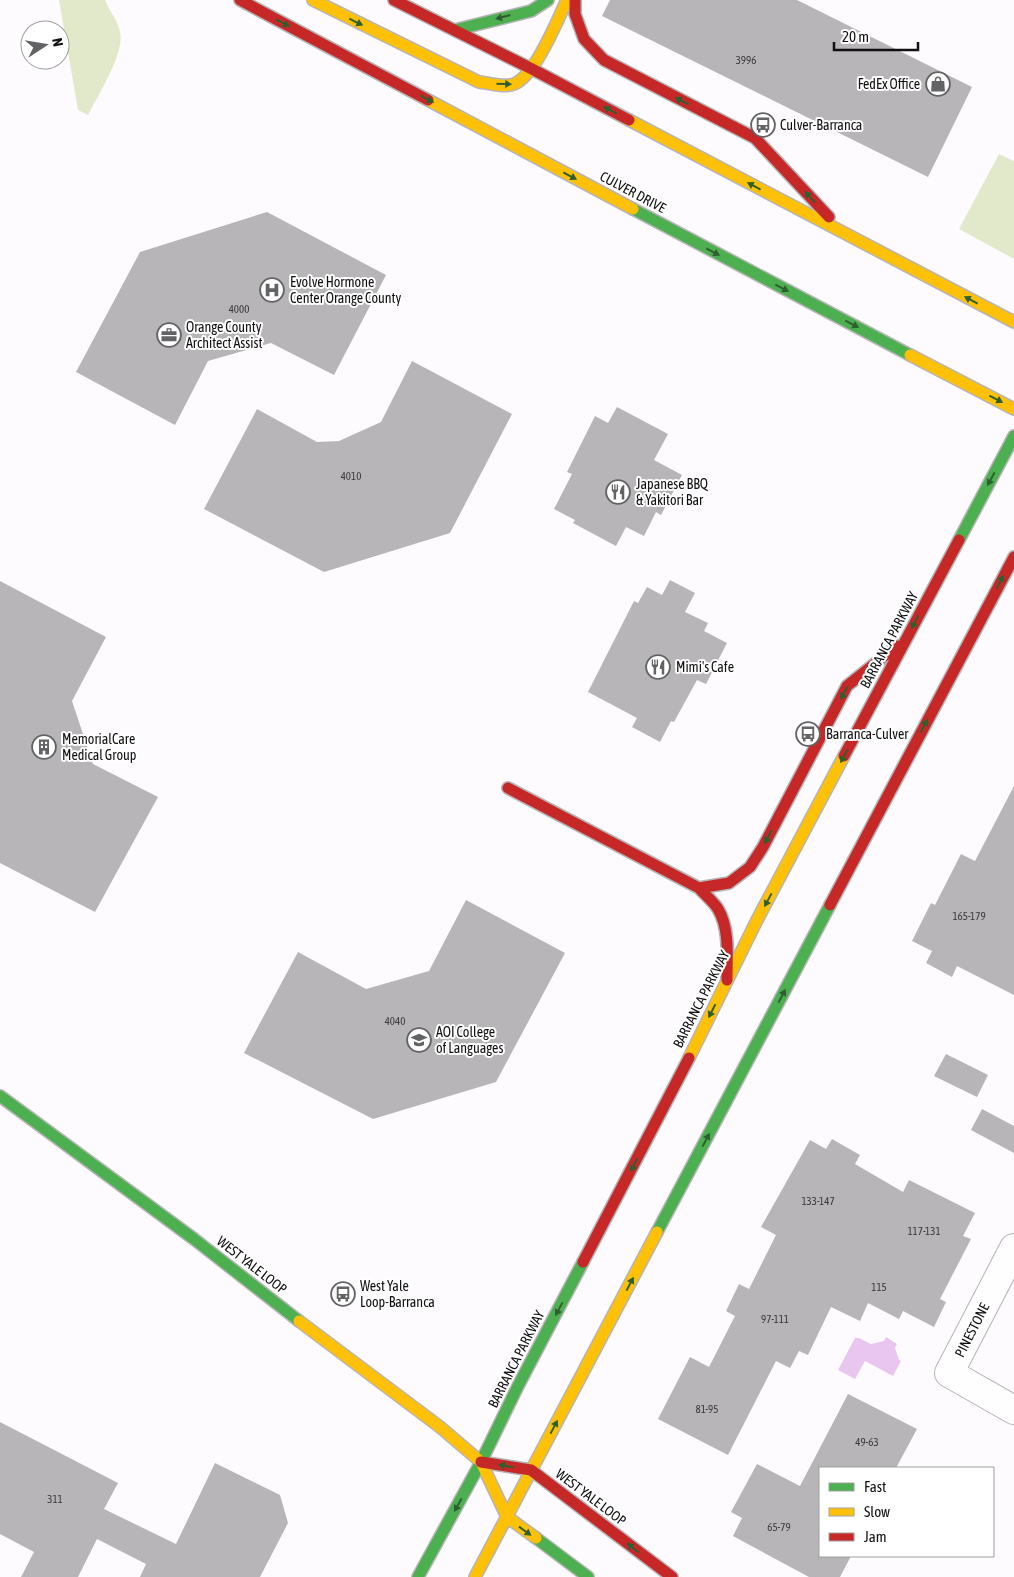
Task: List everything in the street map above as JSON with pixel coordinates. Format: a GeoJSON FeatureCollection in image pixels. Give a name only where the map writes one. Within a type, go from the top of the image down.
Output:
{"type":"FeatureCollection","features":[{"type":"Feature","properties":{"kind":"main road","name":"CULVER DRIVE"},"geometry":{"type":"LineString","coordinates":[[240,0],[756,275],[1014,408]]}},
{"type":"Feature","properties":{"kind":"main road"},"geometry":{"type":"LineString","coordinates":[[312,0],[479,82],[507,85],[514,84],[532,69],[567,0]]}},
{"type":"Feature","properties":{"kind":"main road"},"geometry":{"type":"LineString","coordinates":[[394,0],[532,69],[1014,322]]}},
{"type":"Feature","properties":{"kind":"main road"},"geometry":{"type":"LineString","coordinates":[[455,30],[531,11],[548,0]]}},
{"type":"Feature","properties":{"kind":"main road"},"geometry":{"type":"LineString","coordinates":[[575,0],[574,9],[584,39],[604,60],[755,138],[844,233]]}},
{"type":"Feature","properties":{"kind":"main road","name":"BARRANCA PARKWAY"},"geometry":{"type":"LineString","coordinates":[[418,1577],[481,1462],[518,1386],[656,1122],[757,920],[1014,436]]}},
{"type":"Feature","properties":{"kind":"main road"},"geometry":{"type":"LineString","coordinates":[[475,1577],[1014,557]]}},
{"type":"Feature","properties":{"kind":"main road"},"geometry":{"type":"LineString","coordinates":[[699,888],[729,882],[750,867],[763,847],[847,686],[906,639]]}},
{"type":"Feature","properties":{"kind":"main road"},"geometry":{"type":"LineString","coordinates":[[508,788],[699,888],[717,907],[722,918],[727,981]]}},
{"type":"Feature","properties":{"kind":"main road","name":"WEST YALE LOOP"},"geometry":{"type":"LineString","coordinates":[[0,1096],[194,1239],[284,1310],[440,1427],[481,1462],[507,1517],[588,1577]]}},
{"type":"Feature","properties":{"kind":"main road","name":"WEST YALE LOOP"},"geometry":{"type":"LineString","coordinates":[[481,1462],[531,1470],[672,1577]]}},
{"type":"Feature","properties":{"kind":"street","name":"PINESTONE"},"geometry":{"type":"LineString","coordinates":[[1014,1248],[949,1373],[1014,1410]]}},
{"type":"Feature","properties":{"kind":"green space"},"geometry":{"type":"Polygon","coordinates":[[[59,0],[105,0],[119,28],[119,51],[88,115],[78,110],[70,64],[70,20],[62,20],[59,0]]]}},
{"type":"Feature","properties":{"kind":"green space"},"geometry":{"type":"Polygon","coordinates":[[[999,154],[1014,161],[1014,259],[959,229],[999,154]]]}},
{"type":"Feature","properties":{"kind":"shaded area"},"geometry":{"type":"Polygon","coordinates":[[[886,1337],[897,1344],[895,1348],[901,1361],[893,1376],[865,1361],[855,1379],[838,1370],[855,1338],[871,1344],[884,1341],[886,1337]]]}},
{"type":"Feature","properties":{"kind":"building"},"geometry":{"type":"Polygon","coordinates":[[[610,0],[797,0],[972,87],[928,177],[602,16],[610,0]]]}},
{"type":"Feature","properties":{"kind":"building"},"geometry":{"type":"Polygon","coordinates":[[[267,212],[386,275],[334,375],[271,343],[208,361],[175,425],[76,372],[140,252],[267,212]]]}},
{"type":"Feature","properties":{"kind":"building"},"geometry":{"type":"Polygon","coordinates":[[[412,361],[512,414],[450,533],[324,572],[204,509],[257,409],[317,442],[339,441],[381,422],[412,361]]]}},
{"type":"Feature","properties":{"kind":"building","name":"Japanese BBQ & Yakitori Bar"},"geometry":{"type":"Polygon","coordinates":[[[617,407],[668,434],[654,460],[682,475],[661,515],[656,512],[644,536],[626,527],[616,546],[573,523],[575,520],[554,509],[572,474],[567,472],[595,416],[608,423],[617,407]]]}},
{"type":"Feature","properties":{"kind":"building","name":"Mimi's Cafe"},"geometry":{"type":"Polygon","coordinates":[[[670,580],[695,593],[685,612],[708,623],[704,631],[727,643],[706,684],[697,680],[674,722],[671,721],[660,742],[632,727],[637,718],[588,692],[634,601],[638,603],[647,587],[662,595],[670,580]]]}},
{"type":"Feature","properties":{"kind":"building","name":"MemorialCare Medical Group"},"geometry":{"type":"Polygon","coordinates":[[[0,581],[106,637],[72,701],[93,764],[158,797],[95,912],[0,863],[0,581]]]}},
{"type":"Feature","properties":{"kind":"building"},"geometry":{"type":"Polygon","coordinates":[[[1014,786],[1014,995],[957,966],[952,977],[926,963],[932,951],[912,941],[931,903],[935,905],[961,854],[975,861],[1014,786]]]}},
{"type":"Feature","properties":{"kind":"building"},"geometry":{"type":"Polygon","coordinates":[[[466,900],[565,953],[496,1082],[373,1119],[244,1053],[298,952],[366,989],[429,971],[466,900]]]}},
{"type":"Feature","properties":{"kind":"building"},"geometry":{"type":"Polygon","coordinates":[[[946,1054],[988,1075],[977,1097],[934,1076],[946,1054]]]}},
{"type":"Feature","properties":{"kind":"building"},"geometry":{"type":"Polygon","coordinates":[[[982,1109],[1014,1126],[1014,1153],[971,1130],[982,1109]]]}},
{"type":"Feature","properties":{"kind":"building"},"geometry":{"type":"Polygon","coordinates":[[[832,1139],[860,1155],[855,1164],[903,1192],[909,1180],[975,1213],[963,1236],[971,1239],[940,1299],[946,1302],[934,1327],[903,1311],[899,1319],[868,1303],[860,1321],[831,1307],[808,1355],[799,1351],[790,1368],[776,1361],[728,1455],[658,1419],[690,1357],[709,1367],[735,1316],[726,1311],[739,1284],[749,1289],[776,1235],[761,1227],[810,1140],[826,1149],[832,1139]]]}},
{"type":"Feature","properties":{"kind":"building"},"geometry":{"type":"Polygon","coordinates":[[[848,1394],[917,1429],[897,1467],[819,1467],[819,1557],[850,1557],[840,1577],[809,1577],[733,1536],[742,1518],[731,1512],[757,1464],[800,1486],[848,1394]]]}},
{"type":"Feature","properties":{"kind":"building"},"geometry":{"type":"Polygon","coordinates":[[[0,1422],[118,1483],[104,1509],[176,1544],[215,1463],[280,1495],[288,1523],[260,1577],[140,1577],[146,1564],[97,1539],[78,1577],[21,1577],[34,1552],[0,1534],[0,1422]]]}},
{"type":"Feature","properties":{"kind":"traffic: fast"},"geometry":{"type":"LineString","coordinates":[[455,30],[531,11],[548,0]]}},
{"type":"Feature","properties":{"kind":"traffic: fast"},"geometry":{"type":"LineString","coordinates":[[633,209],[910,355]]}},
{"type":"Feature","properties":{"kind":"traffic: fast"},"geometry":{"type":"LineString","coordinates":[[959,540],[1014,436]]}},
{"type":"Feature","properties":{"kind":"traffic: fast"},"geometry":{"type":"LineString","coordinates":[[657,1232],[830,905]]}},
{"type":"Feature","properties":{"kind":"traffic: fast"},"geometry":{"type":"LineString","coordinates":[[0,1096],[194,1239],[299,1321]]}},
{"type":"Feature","properties":{"kind":"traffic: fast"},"geometry":{"type":"LineString","coordinates":[[418,1577],[481,1462],[518,1386],[583,1262]]}},
{"type":"Feature","properties":{"kind":"traffic: fast"},"geometry":{"type":"LineString","coordinates":[[536,1538],[588,1577]]}},
{"type":"Feature","properties":{"kind":"traffic: slow"},"geometry":{"type":"LineString","coordinates":[[313,0],[479,82],[505,86],[514,84],[522,79],[530,70],[545,47],[567,0]]}},
{"type":"Feature","properties":{"kind":"traffic: slow"},"geometry":{"type":"LineString","coordinates":[[428,100],[633,209]]}},
{"type":"Feature","properties":{"kind":"traffic: slow"},"geometry":{"type":"LineString","coordinates":[[629,120],[1014,322]]}},
{"type":"Feature","properties":{"kind":"traffic: slow"},"geometry":{"type":"LineString","coordinates":[[910,355],[1014,409]]}},
{"type":"Feature","properties":{"kind":"traffic: slow"},"geometry":{"type":"LineString","coordinates":[[689,1058],[757,920],[844,756]]}},
{"type":"Feature","properties":{"kind":"traffic: slow"},"geometry":{"type":"LineString","coordinates":[[475,1577],[657,1232]]}},
{"type":"Feature","properties":{"kind":"traffic: slow"},"geometry":{"type":"LineString","coordinates":[[299,1321],[440,1427],[481,1462],[507,1517],[536,1538]]}},
{"type":"Feature","properties":{"kind":"traffic: jam"},"geometry":{"type":"LineString","coordinates":[[240,0],[428,100]]}},
{"type":"Feature","properties":{"kind":"traffic: jam"},"geometry":{"type":"LineString","coordinates":[[394,0],[629,120]]}},
{"type":"Feature","properties":{"kind":"traffic: jam"},"geometry":{"type":"LineString","coordinates":[[575,0],[575,14],[584,39],[604,60],[755,138],[829,217]]}},
{"type":"Feature","properties":{"kind":"traffic: jam"},"geometry":{"type":"LineString","coordinates":[[844,756],[959,540]]}},
{"type":"Feature","properties":{"kind":"traffic: jam"},"geometry":{"type":"LineString","coordinates":[[830,905],[1014,557]]}},
{"type":"Feature","properties":{"kind":"traffic: jam"},"geometry":{"type":"LineString","coordinates":[[699,888],[729,883],[750,867],[763,847],[847,686],[897,646]]}},
{"type":"Feature","properties":{"kind":"traffic: jam"},"geometry":{"type":"LineString","coordinates":[[508,788],[699,888],[714,903],[722,917],[727,944],[727,980]]}},
{"type":"Feature","properties":{"kind":"traffic: jam"},"geometry":{"type":"LineString","coordinates":[[583,1262],[689,1058]]}},
{"type":"Feature","properties":{"kind":"traffic: jam"},"geometry":{"type":"LineString","coordinates":[[481,1462],[531,1470],[672,1577]]}},
{"type":"Feature","properties":{"kind":"place","name":"FedEx Office"},"geometry":{"type":"Point","coordinates":[938,84]}},
{"type":"Feature","properties":{"kind":"place","name":"Culver-Barranca"},"geometry":{"type":"Point","coordinates":[763,125]}},
{"type":"Feature","properties":{"kind":"place","name":"Evolve Hormone Center Orange County"},"geometry":{"type":"Point","coordinates":[272,290]}},
{"type":"Feature","properties":{"kind":"place","name":"Orange County Architect Assist"},"geometry":{"type":"Point","coordinates":[169,335]}},
{"type":"Feature","properties":{"kind":"place","name":"Japanese BBQ & Yakitori Bar"},"geometry":{"type":"Point","coordinates":[618,492]}},
{"type":"Feature","properties":{"kind":"place","name":"Mimi's Cafe"},"geometry":{"type":"Point","coordinates":[658,667]}},
{"type":"Feature","properties":{"kind":"place","name":"Barranca-Culver"},"geometry":{"type":"Point","coordinates":[808,734]}},
{"type":"Feature","properties":{"kind":"place","name":"MemorialCare Medical Group"},"geometry":{"type":"Point","coordinates":[44,747]}},
{"type":"Feature","properties":{"kind":"place","name":"AOI College of Languages"},"geometry":{"type":"Point","coordinates":[419,1040]}},
{"type":"Feature","properties":{"kind":"place","name":"West Yale Loop-Barranca"},"geometry":{"type":"Point","coordinates":[343,1294]}}]}
